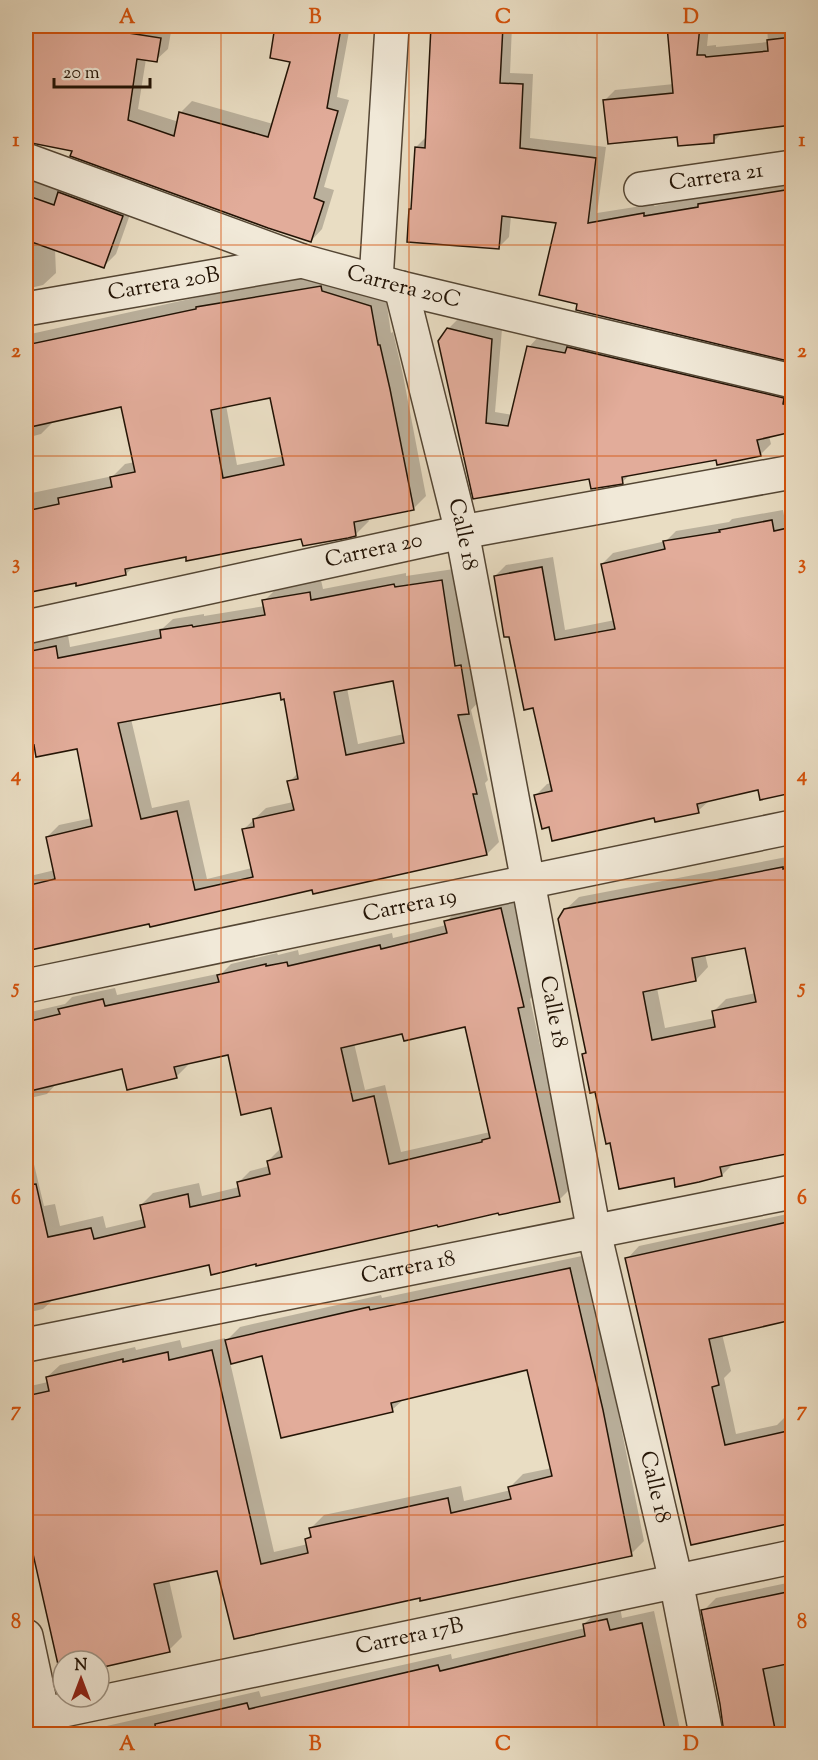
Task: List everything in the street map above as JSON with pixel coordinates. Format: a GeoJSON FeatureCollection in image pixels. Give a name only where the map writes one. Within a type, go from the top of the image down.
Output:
{"type":"FeatureCollection","features":[{"type":"Feature","properties":{"kind":"street","name":"Calle 18"},"geometry":{"type":"LineString","coordinates":[[392,26],[388,284],[462,532],[594,1232],[676,1581],[706,1734]]}},
{"type":"Feature","properties":{"kind":"street","name":"Carrera 20C"},"geometry":{"type":"LineString","coordinates":[[26,160],[302,261],[388,284],[792,381]]}},
{"type":"Feature","properties":{"kind":"street","name":"Carrera 21"},"geometry":{"type":"LineString","coordinates":[[641,189],[792,167]]}},
{"type":"Feature","properties":{"kind":"street","name":"Carrera 20B"},"geometry":{"type":"LineString","coordinates":[[26,309],[302,261]]}},
{"type":"Feature","properties":{"kind":"street","name":"Carrera 20"},"geometry":{"type":"LineString","coordinates":[[26,627],[462,532],[792,472]]}},
{"type":"Feature","properties":{"kind":"street","name":"Carrera 19"},"geometry":{"type":"LineString","coordinates":[[26,986],[792,827]]}},
{"type":"Feature","properties":{"kind":"street","name":"Carrera 18"},"geometry":{"type":"LineString","coordinates":[[26,1345],[792,1192]]}},
{"type":"Feature","properties":{"kind":"street","name":"Carrera 17B"},"geometry":{"type":"LineString","coordinates":[[38,1723],[792,1557]]}},
{"type":"Feature","properties":{"kind":"street"},"geometry":{"type":"LineString","coordinates":[[26,1636],[38,1723]]}},
{"type":"Feature","properties":{"kind":"building"},"geometry":{"type":"Polygon","coordinates":[[[26,26],[130,26],[129,33],[161,38],[157,62],[137,59],[128,120],[174,136],[179,112],[268,137],[290,62],[270,58],[275,26],[341,28],[327,108],[338,111],[314,198],[324,202],[311,242],[70,156],[72,151],[26,142],[26,26]]]}},
{"type":"Feature","properties":{"kind":"building"},"geometry":{"type":"Polygon","coordinates":[[[431,26],[503,26],[500,83],[523,84],[520,148],[596,158],[588,223],[644,213],[644,216],[698,207],[698,204],[792,189],[792,362],[576,310],[577,304],[539,295],[556,223],[502,216],[499,249],[407,242],[415,147],[425,148],[431,26]]]}},
{"type":"Feature","properties":{"kind":"building"},"geometry":{"type":"Polygon","coordinates":[[[667,26],[700,26],[697,55],[706,57],[768,51],[767,40],[792,37],[792,125],[714,135],[714,143],[678,146],[677,137],[608,144],[603,100],[673,93],[667,26]]]}},
{"type":"Feature","properties":{"kind":"building"},"geometry":{"type":"Polygon","coordinates":[[[58,192],[123,216],[104,268],[26,240],[26,195],[54,205],[58,192]]]}},
{"type":"Feature","properties":{"kind":"building"},"geometry":{"type":"Polygon","coordinates":[[[321,286],[322,291],[371,306],[414,510],[354,522],[356,536],[348,538],[303,546],[301,539],[186,561],[186,557],[125,569],[126,575],[76,586],[76,583],[26,593],[26,511],[59,504],[58,498],[112,487],[110,477],[135,472],[121,407],[26,428],[26,345],[196,309],[196,307],[321,286]],[[270,398],[211,410],[223,478],[284,465],[270,398]]]}},
{"type":"Feature","properties":{"kind":"building"},"geometry":{"type":"Polygon","coordinates":[[[447,328],[492,339],[486,423],[508,426],[527,346],[565,353],[567,347],[784,398],[783,404],[792,406],[792,432],[757,440],[761,456],[717,465],[716,460],[622,477],[623,484],[591,489],[589,479],[473,499],[438,341],[447,328]]]}},
{"type":"Feature","properties":{"kind":"building"},"geometry":{"type":"Polygon","coordinates":[[[772,520],[774,531],[792,527],[792,793],[760,800],[758,790],[697,804],[699,813],[655,822],[654,818],[552,841],[549,827],[542,829],[534,795],[552,791],[533,708],[524,710],[509,637],[504,637],[494,576],[542,567],[555,640],[615,629],[601,564],[665,549],[663,541],[720,532],[719,530],[772,520]]]}},
{"type":"Feature","properties":{"kind":"building"},"geometry":{"type":"Polygon","coordinates":[[[442,580],[455,666],[461,665],[469,714],[458,715],[477,794],[473,794],[487,855],[313,894],[312,890],[150,927],[149,924],[26,951],[26,886],[55,879],[46,837],[92,826],[77,749],[36,757],[34,745],[26,747],[26,652],[56,646],[58,658],[161,638],[160,630],[265,615],[262,600],[310,592],[311,600],[394,584],[395,587],[442,580]],[[393,681],[334,692],[346,755],[404,743],[393,681]],[[280,693],[118,723],[141,819],[177,811],[195,890],[253,877],[242,829],[254,827],[253,819],[294,810],[287,781],[298,779],[284,699],[281,700],[280,693]]]}},
{"type":"Feature","properties":{"kind":"building"},"geometry":{"type":"Polygon","coordinates":[[[792,867],[792,1153],[720,1167],[722,1176],[675,1187],[674,1178],[619,1189],[610,1143],[606,1144],[595,1092],[590,1093],[582,1054],[586,1053],[558,919],[564,909],[792,867]],[[745,948],[692,958],[696,981],[643,992],[652,1040],[715,1027],[712,1011],[756,1002],[745,948]]]}},
{"type":"Feature","properties":{"kind":"building"},"geometry":{"type":"Polygon","coordinates":[[[501,908],[524,1007],[518,1008],[560,1202],[438,1227],[437,1225],[211,1275],[209,1265],[26,1306],[26,1185],[36,1184],[48,1237],[91,1228],[94,1239],[145,1227],[140,1205],[188,1194],[190,1207],[240,1196],[237,1182],[270,1174],[267,1161],[282,1157],[271,1108],[241,1115],[228,1055],[174,1067],[177,1078],[127,1090],[122,1069],[26,1092],[26,1022],[60,1014],[58,1009],[103,999],[105,1006],[219,982],[217,975],[266,964],[266,966],[287,962],[288,966],[380,945],[381,949],[447,933],[444,921],[501,908]],[[465,1027],[404,1041],[402,1034],[341,1048],[353,1101],[374,1096],[389,1164],[482,1142],[490,1138],[465,1027]]]}},
{"type":"Feature","properties":{"kind":"building"},"geometry":{"type":"Polygon","coordinates":[[[792,1221],[792,1320],[709,1339],[719,1385],[712,1387],[725,1445],[792,1430],[792,1523],[691,1545],[625,1258],[792,1221]]]}},
{"type":"Feature","properties":{"kind":"building"},"geometry":{"type":"Polygon","coordinates":[[[570,1268],[603,1410],[632,1556],[420,1601],[420,1598],[234,1639],[217,1571],[154,1584],[170,1652],[111,1665],[111,1649],[54,1649],[26,1523],[26,1396],[49,1391],[46,1377],[123,1359],[123,1362],[168,1352],[169,1360],[212,1350],[261,1564],[308,1553],[305,1539],[311,1537],[309,1528],[448,1498],[451,1513],[511,1499],[508,1487],[552,1476],[527,1370],[391,1403],[393,1412],[281,1438],[262,1356],[231,1364],[225,1340],[369,1307],[370,1310],[570,1268]]]}},
{"type":"Feature","properties":{"kind":"building"},"geometry":{"type":"Polygon","coordinates":[[[792,1591],[792,1663],[763,1669],[776,1734],[724,1734],[701,1610],[792,1591]]]}},
{"type":"Feature","properties":{"kind":"building"},"geometry":{"type":"Polygon","coordinates":[[[607,1619],[610,1630],[642,1623],[666,1734],[156,1734],[155,1724],[247,1703],[249,1709],[438,1665],[440,1671],[585,1636],[583,1624],[607,1619]]]}}]}
